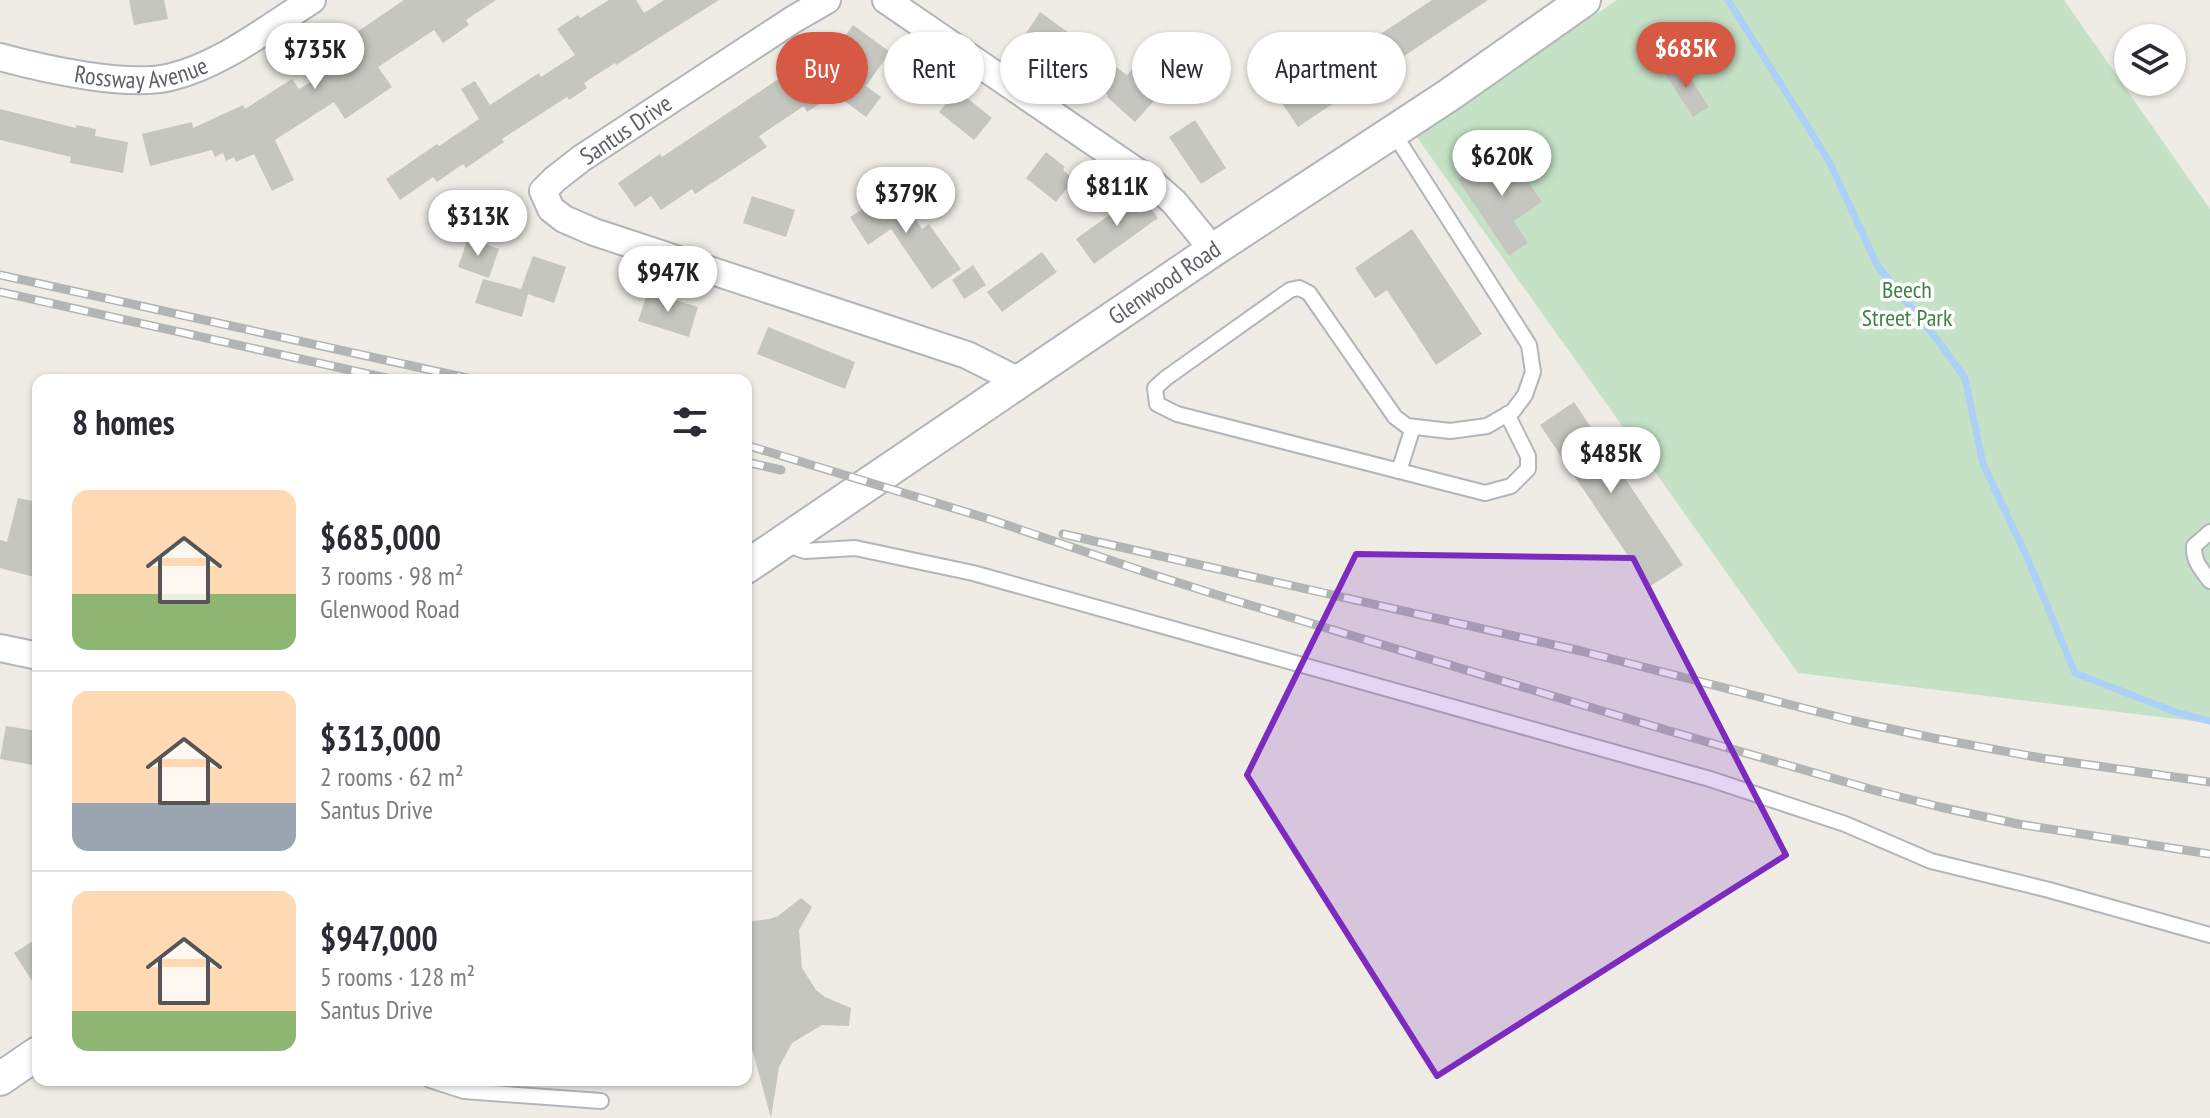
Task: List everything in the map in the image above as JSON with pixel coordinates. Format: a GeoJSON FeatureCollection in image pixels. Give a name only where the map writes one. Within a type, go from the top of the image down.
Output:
{"type":"FeatureCollection","features":[{"type":"Feature","properties":{"kind":"street","name":"Rossway Avenue"},"geometry":{"type":"LineString","coordinates":[[0,57],[86,75],[136,80],[169,78],[209,63],[312,0]]}},
{"type":"Feature","properties":{"kind":"street","name":"Santus Drive"},"geometry":{"type":"LineString","coordinates":[[827,0],[608,141],[555,179],[543,191],[551,209],[564,219],[594,232],[967,355],[1019,381]]}},
{"type":"Feature","properties":{"kind":"street"},"geometry":{"type":"LineString","coordinates":[[886,0],[1149,180],[1174,202],[1213,250]]}},
{"type":"Feature","properties":{"kind":"street","name":"Glenwood Road"},"geometry":{"type":"LineString","coordinates":[[752,563],[1584,0]]}},
{"type":"Feature","properties":{"kind":"street"},"geometry":{"type":"LineString","coordinates":[[0,648],[32,655]]}},
{"type":"Feature","properties":{"kind":"street"},"geometry":{"type":"LineString","coordinates":[[0,1079],[32,1057]]}},
{"type":"Feature","properties":{"kind":"lane"},"geometry":{"type":"LineString","coordinates":[[1393,131],[1529,345],[1533,372],[1525,395],[1513,411],[1507,414],[1487,426],[1475,428],[1450,431],[1407,426],[1395,417],[1309,293],[1299,288],[1290,290],[1166,378],[1155,388],[1157,404],[1177,414],[1485,493],[1511,486],[1528,469],[1528,456],[1507,414]]}},
{"type":"Feature","properties":{"kind":"lane"},"geometry":{"type":"LineString","coordinates":[[1399,471],[1413,427]]}},
{"type":"Feature","properties":{"kind":"lane"},"geometry":{"type":"LineString","coordinates":[[2210,532],[2194,546],[2193,555],[2210,581]]}},
{"type":"Feature","properties":{"kind":"lane"},"geometry":{"type":"LineString","coordinates":[[782,543],[805,551],[855,548],[973,573],[1695,774],[1845,824],[1931,861],[2210,935]]}},
{"type":"Feature","properties":{"kind":"lane"},"geometry":{"type":"LineString","coordinates":[[464,1086],[601,1101]]}},
{"type":"Feature","properties":{"kind":"highlighted area"},"geometry":{"type":"Polygon","coordinates":[[[1356,554],[1633,558],[1786,855],[1437,1076],[1247,775],[1356,554]]]}},
{"type":"Feature","properties":{"kind":"green space","name":"Beech Street Park"},"geometry":{"type":"Polygon","coordinates":[[[1617,0],[2064,0],[2114,72],[2114,96],[2131,96],[2210,209],[2210,723],[1798,673],[1416,136],[1617,0]]]}},
{"type":"Feature","properties":{"kind":"building"},"geometry":{"type":"Polygon","coordinates":[[[129,0],[164,0],[168,19],[134,25],[129,0]]]}},
{"type":"Feature","properties":{"kind":"building"},"geometry":{"type":"Polygon","coordinates":[[[404,0],[496,0],[466,20],[469,25],[443,43],[434,30],[378,67],[392,87],[345,119],[334,102],[275,140],[294,180],[272,191],[254,154],[236,162],[234,157],[226,161],[223,153],[215,157],[212,150],[150,166],[142,134],[192,122],[193,128],[243,105],[245,109],[292,79],[299,89],[313,83],[342,64],[332,49],[404,0]]]}},
{"type":"Feature","properties":{"kind":"building"},"geometry":{"type":"Polygon","coordinates":[[[609,0],[636,0],[644,13],[664,0],[719,0],[584,83],[587,88],[569,100],[567,97],[502,139],[504,142],[466,168],[463,164],[437,182],[433,177],[400,200],[386,179],[479,119],[461,89],[475,81],[490,105],[539,73],[541,77],[575,55],[557,29],[609,0]]]}},
{"type":"Feature","properties":{"kind":"building"},"geometry":{"type":"Polygon","coordinates":[[[1432,0],[1488,0],[1406,55],[1406,32],[1383,32],[1432,0]]]}},
{"type":"Feature","properties":{"kind":"building"},"geometry":{"type":"Polygon","coordinates":[[[1040,12],[1068,32],[1027,32],[1040,12]]]}},
{"type":"Feature","properties":{"kind":"building"},"geometry":{"type":"Polygon","coordinates":[[[853,25],[863,32],[848,32],[853,25]]]}},
{"type":"Feature","properties":{"kind":"building"},"geometry":{"type":"Polygon","coordinates":[[[868,36],[884,48],[884,60],[868,83],[868,36]]]}},
{"type":"Feature","properties":{"kind":"building"},"geometry":{"type":"Polygon","coordinates":[[[1680,62],[1709,107],[1693,117],[1664,72],[1680,62]]]}},
{"type":"Feature","properties":{"kind":"building"},"geometry":{"type":"Polygon","coordinates":[[[1116,67],[1127,75],[1132,69],[1132,104],[1151,104],[1135,122],[1115,104],[1116,67]]]}},
{"type":"Feature","properties":{"kind":"building"},"geometry":{"type":"Polygon","coordinates":[[[776,81],[776,104],[819,104],[807,112],[804,106],[759,136],[767,147],[695,194],[692,189],[661,210],[651,196],[635,207],[618,183],[660,154],[662,157],[776,81]]]}},
{"type":"Feature","properties":{"kind":"building"},"geometry":{"type":"Polygon","coordinates":[[[868,87],[881,97],[866,117],[848,104],[868,104],[868,87]]]}},
{"type":"Feature","properties":{"kind":"building"},"geometry":{"type":"Polygon","coordinates":[[[946,104],[974,104],[992,118],[974,140],[939,112],[946,104]]]}},
{"type":"Feature","properties":{"kind":"building"},"geometry":{"type":"Polygon","coordinates":[[[1283,104],[1332,104],[1298,127],[1283,104]]]}},
{"type":"Feature","properties":{"kind":"building"},"geometry":{"type":"Polygon","coordinates":[[[0,109],[76,128],[76,125],[96,129],[95,136],[128,142],[123,173],[70,163],[71,157],[0,140],[0,109]]]}},
{"type":"Feature","properties":{"kind":"building"},"geometry":{"type":"Polygon","coordinates":[[[1195,120],[1226,168],[1201,184],[1169,137],[1195,120]]]}},
{"type":"Feature","properties":{"kind":"building"},"geometry":{"type":"Polygon","coordinates":[[[1506,148],[1542,202],[1514,221],[1528,243],[1509,256],[1458,180],[1506,148]]]}},
{"type":"Feature","properties":{"kind":"building"},"geometry":{"type":"Polygon","coordinates":[[[1046,152],[1074,179],[1056,202],[1026,178],[1046,152]]]}},
{"type":"Feature","properties":{"kind":"building"},"geometry":{"type":"Polygon","coordinates":[[[892,183],[922,229],[929,224],[961,269],[932,289],[891,229],[868,245],[850,217],[878,199],[874,194],[892,183]]]}},
{"type":"Feature","properties":{"kind":"building"},"geometry":{"type":"Polygon","coordinates":[[[1140,193],[1158,218],[1094,264],[1076,239],[1140,193]]]}},
{"type":"Feature","properties":{"kind":"building"},"geometry":{"type":"Polygon","coordinates":[[[752,196],[795,210],[786,237],[743,223],[752,196]]]}},
{"type":"Feature","properties":{"kind":"building"},"geometry":{"type":"Polygon","coordinates":[[[1412,229],[1482,334],[1436,365],[1387,290],[1375,298],[1355,268],[1412,229]]]}},
{"type":"Feature","properties":{"kind":"building"},"geometry":{"type":"Polygon","coordinates":[[[468,238],[499,249],[489,278],[458,267],[468,238]]]}},
{"type":"Feature","properties":{"kind":"building"},"geometry":{"type":"Polygon","coordinates":[[[1042,252],[1057,272],[1002,312],[987,292],[1042,252]]]}},
{"type":"Feature","properties":{"kind":"building"},"geometry":{"type":"Polygon","coordinates":[[[533,256],[566,267],[554,303],[528,294],[522,317],[475,303],[483,279],[521,289],[533,256]]]}},
{"type":"Feature","properties":{"kind":"building"},"geometry":{"type":"Polygon","coordinates":[[[973,265],[986,285],[964,299],[952,280],[973,265]]]}},
{"type":"Feature","properties":{"kind":"building"},"geometry":{"type":"Polygon","coordinates":[[[648,292],[698,307],[689,337],[638,321],[648,292]]]}},
{"type":"Feature","properties":{"kind":"building"},"geometry":{"type":"Polygon","coordinates":[[[768,327],[855,362],[845,389],[757,354],[768,327]]]}},
{"type":"Feature","properties":{"kind":"building"},"geometry":{"type":"Polygon","coordinates":[[[1574,402],[1683,565],[1649,587],[1540,425],[1574,402]]]}},
{"type":"Feature","properties":{"kind":"building"},"geometry":{"type":"Polygon","coordinates":[[[18,498],[32,501],[32,576],[0,568],[0,540],[7,542],[18,498]]]}},
{"type":"Feature","properties":{"kind":"building"},"geometry":{"type":"Polygon","coordinates":[[[6,726],[32,730],[32,765],[0,759],[6,726]]]}},
{"type":"Feature","properties":{"kind":"building"},"geometry":{"type":"Polygon","coordinates":[[[801,898],[812,907],[799,930],[802,968],[816,990],[851,1008],[849,1026],[822,1025],[792,1043],[779,1067],[771,1118],[752,1049],[752,921],[778,916],[801,898]]]}},
{"type":"Feature","properties":{"kind":"building"},"geometry":{"type":"Polygon","coordinates":[[[32,942],[32,981],[14,953],[32,942]]]}},
{"type":"Feature","properties":{"kind":"waterway"},"geometry":{"type":"LineString","coordinates":[[1728,0],[1829,161],[1877,265],[1965,378],[1983,464],[2026,555],[2075,673],[2178,713],[2210,721]]}},
{"type":"Feature","properties":{"kind":"railway"},"geometry":{"type":"LineString","coordinates":[[0,275],[449,374]]}},
{"type":"Feature","properties":{"kind":"railway"},"geometry":{"type":"LineString","coordinates":[[0,292],[368,374]]}},
{"type":"Feature","properties":{"kind":"railway"},"geometry":{"type":"LineString","coordinates":[[752,447],[989,519],[1230,599],[1877,791],[2018,824],[2210,854]]}},
{"type":"Feature","properties":{"kind":"railway"},"geometry":{"type":"LineString","coordinates":[[752,463],[781,470]]}},
{"type":"Feature","properties":{"kind":"railway"},"geometry":{"type":"LineString","coordinates":[[1063,534],[1581,651],[1850,720],[1933,738],[2041,758],[2210,782]]}}]}
